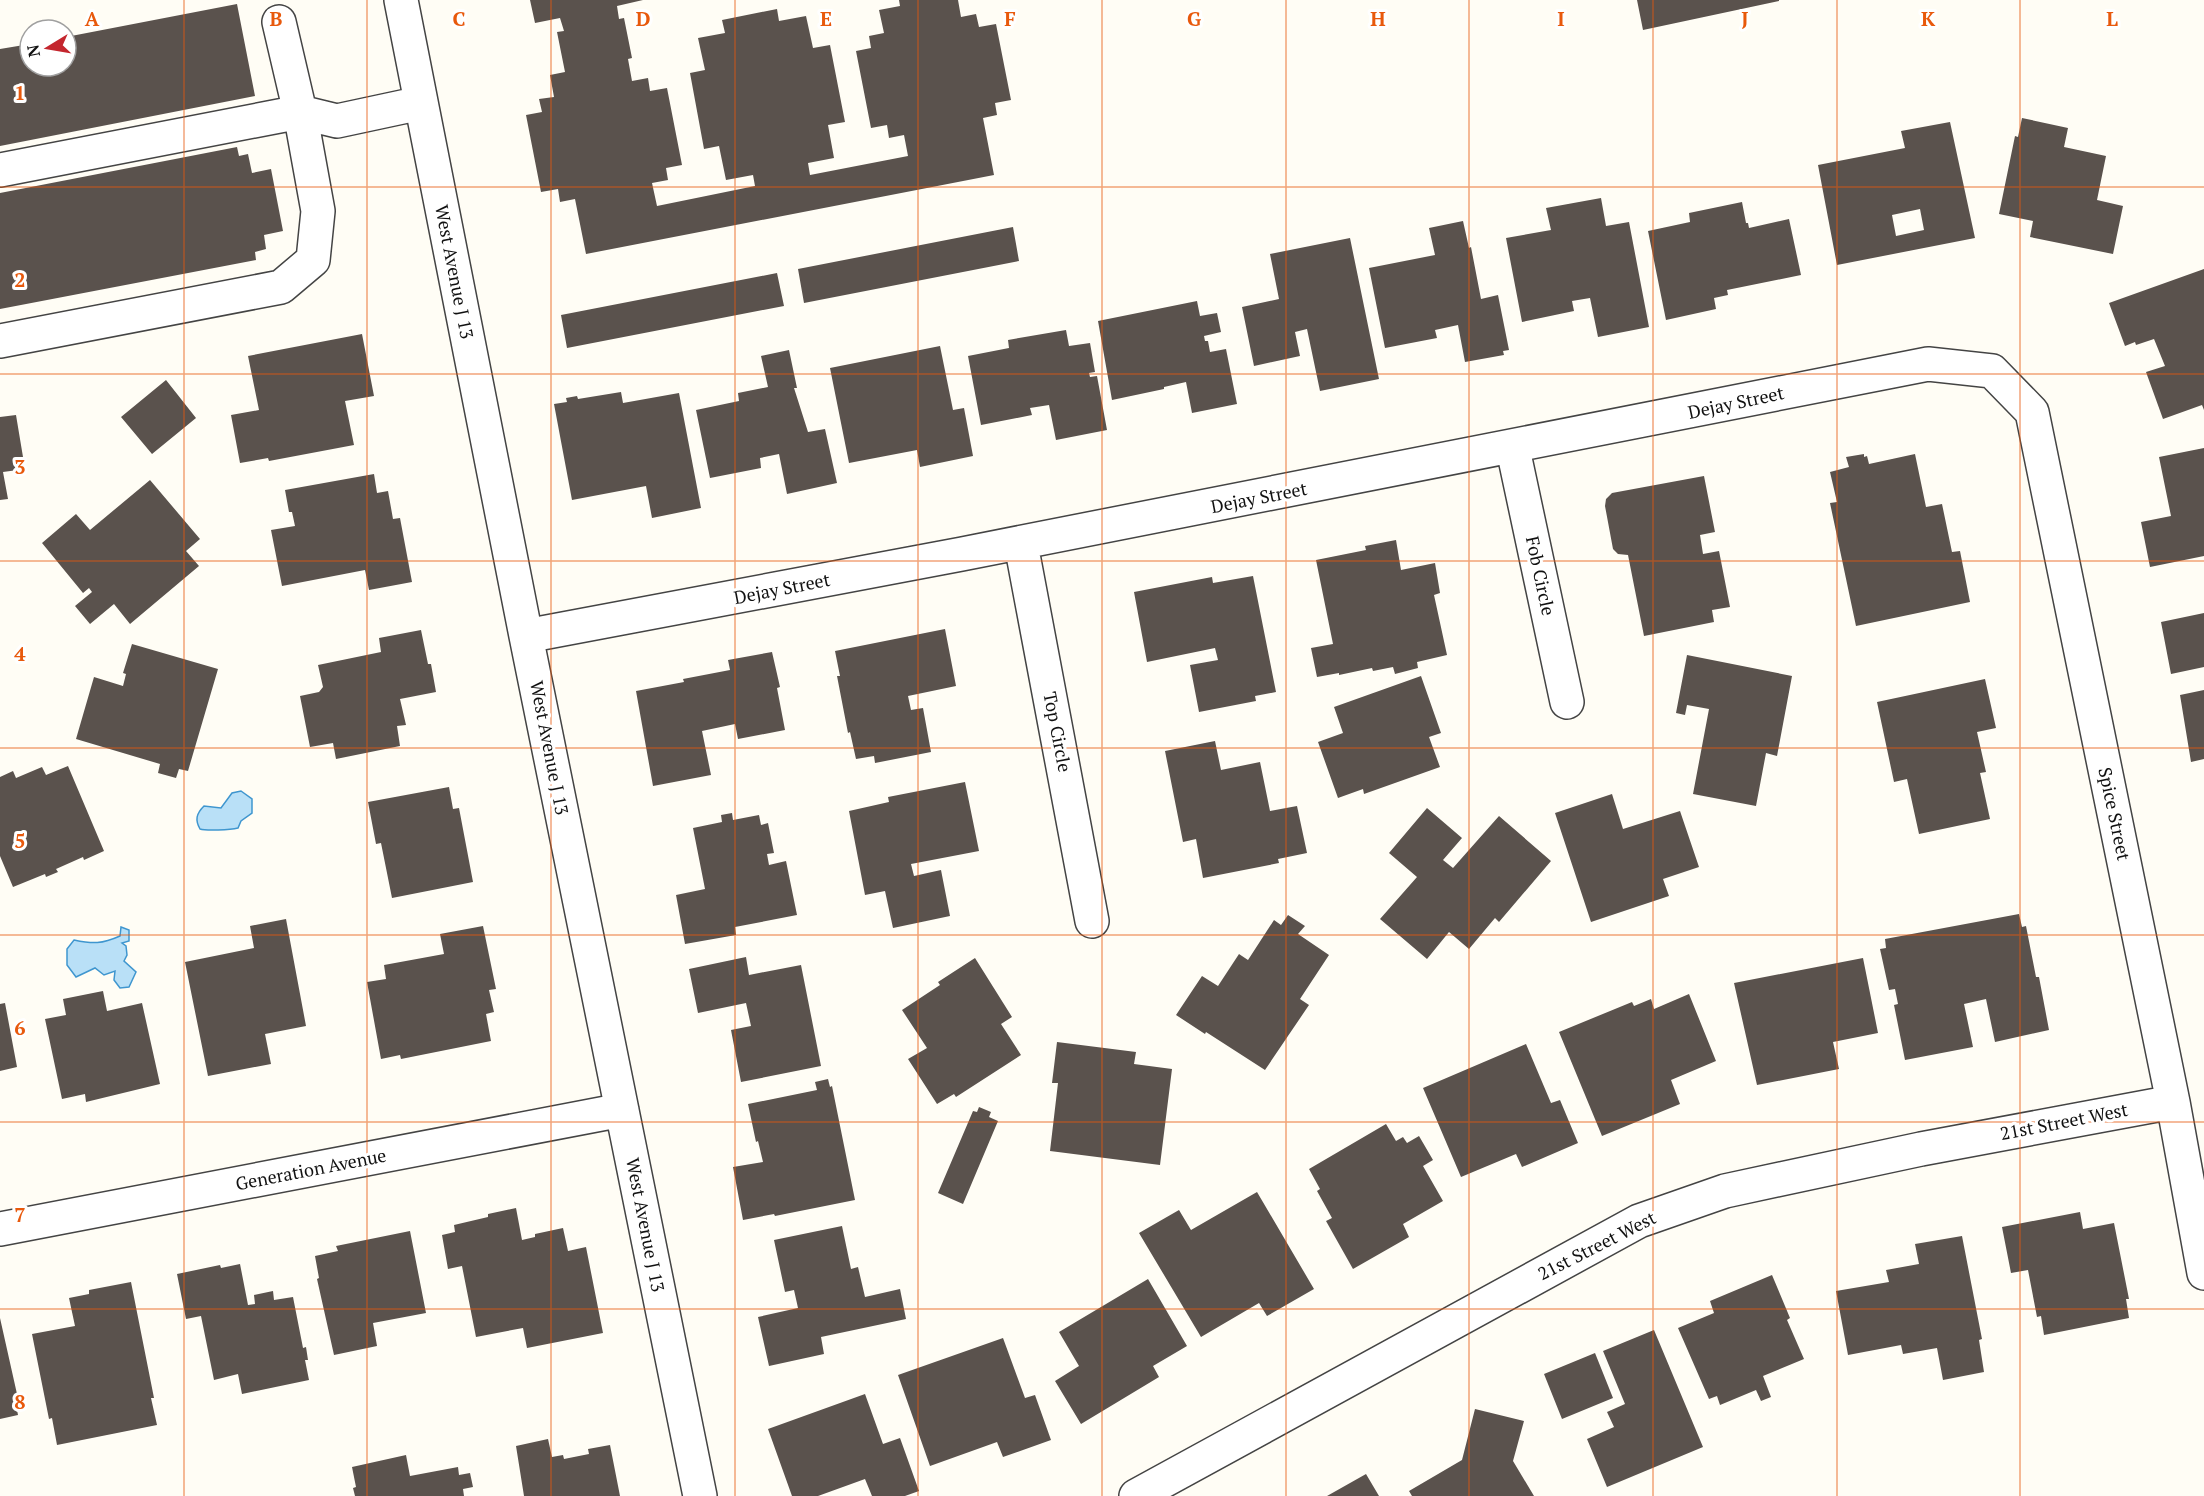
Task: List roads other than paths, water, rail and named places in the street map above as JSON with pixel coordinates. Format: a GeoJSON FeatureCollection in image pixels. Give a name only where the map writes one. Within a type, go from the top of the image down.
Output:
{"type":"FeatureCollection","features":[{"type":"Feature","properties":{"kind":"street","name":"West Avenue J 13"},"geometry":{"type":"LineString","coordinates":[[400,0],[700,1496]]}},
{"type":"Feature","properties":{"kind":"street"},"geometry":{"type":"LineString","coordinates":[[0,341],[281,287],[313,260],[318,212],[300,112],[279,22]]}},
{"type":"Feature","properties":{"kind":"street"},"geometry":{"type":"LineString","coordinates":[[0,170],[300,112],[337,121],[421,103]]}},
{"type":"Feature","properties":{"kind":"street","name":"Dejay Street"},"geometry":{"type":"LineString","coordinates":[[526,636],[1513,449],[1928,364],[1992,371]]}},
{"type":"Feature","properties":{"kind":"street","name":"Spice Street"},"geometry":{"type":"LineString","coordinates":[[1992,371],[2032,412],[2173,1102],[2204,1273]]}},
{"type":"Feature","properties":{"kind":"street","name":"Fob Circle"},"geometry":{"type":"LineString","coordinates":[[1513,449],[1567,702]]}},
{"type":"Feature","properties":{"kind":"street","name":"Top Circle"},"geometry":{"type":"LineString","coordinates":[[1021,544],[1092,921]]}},
{"type":"Feature","properties":{"kind":"street","name":"21st Street West"},"geometry":{"type":"LineString","coordinates":[[1136,1496],[1640,1221],[1725,1191],[1921,1149],[2173,1102]]}},
{"type":"Feature","properties":{"kind":"street","name":"Generation Avenue"},"geometry":{"type":"LineString","coordinates":[[0,1229],[622,1110]]}},
{"type":"Feature","properties":{"kind":"water"},"geometry":{"type":"Polygon","coordinates":[[[241,791],[252,799],[252,813],[241,821],[238,828],[200,829],[197,817],[204,806],[221,808],[232,793],[241,791]]]}},
{"type":"Feature","properties":{"kind":"water"},"geometry":{"type":"Polygon","coordinates":[[[121,927],[129,930],[129,941],[122,943],[126,946],[127,955],[124,961],[136,972],[129,987],[120,988],[114,980],[115,971],[104,975],[95,968],[76,977],[67,965],[67,949],[74,940],[92,943],[108,941],[120,936],[121,927]]]}}]}
